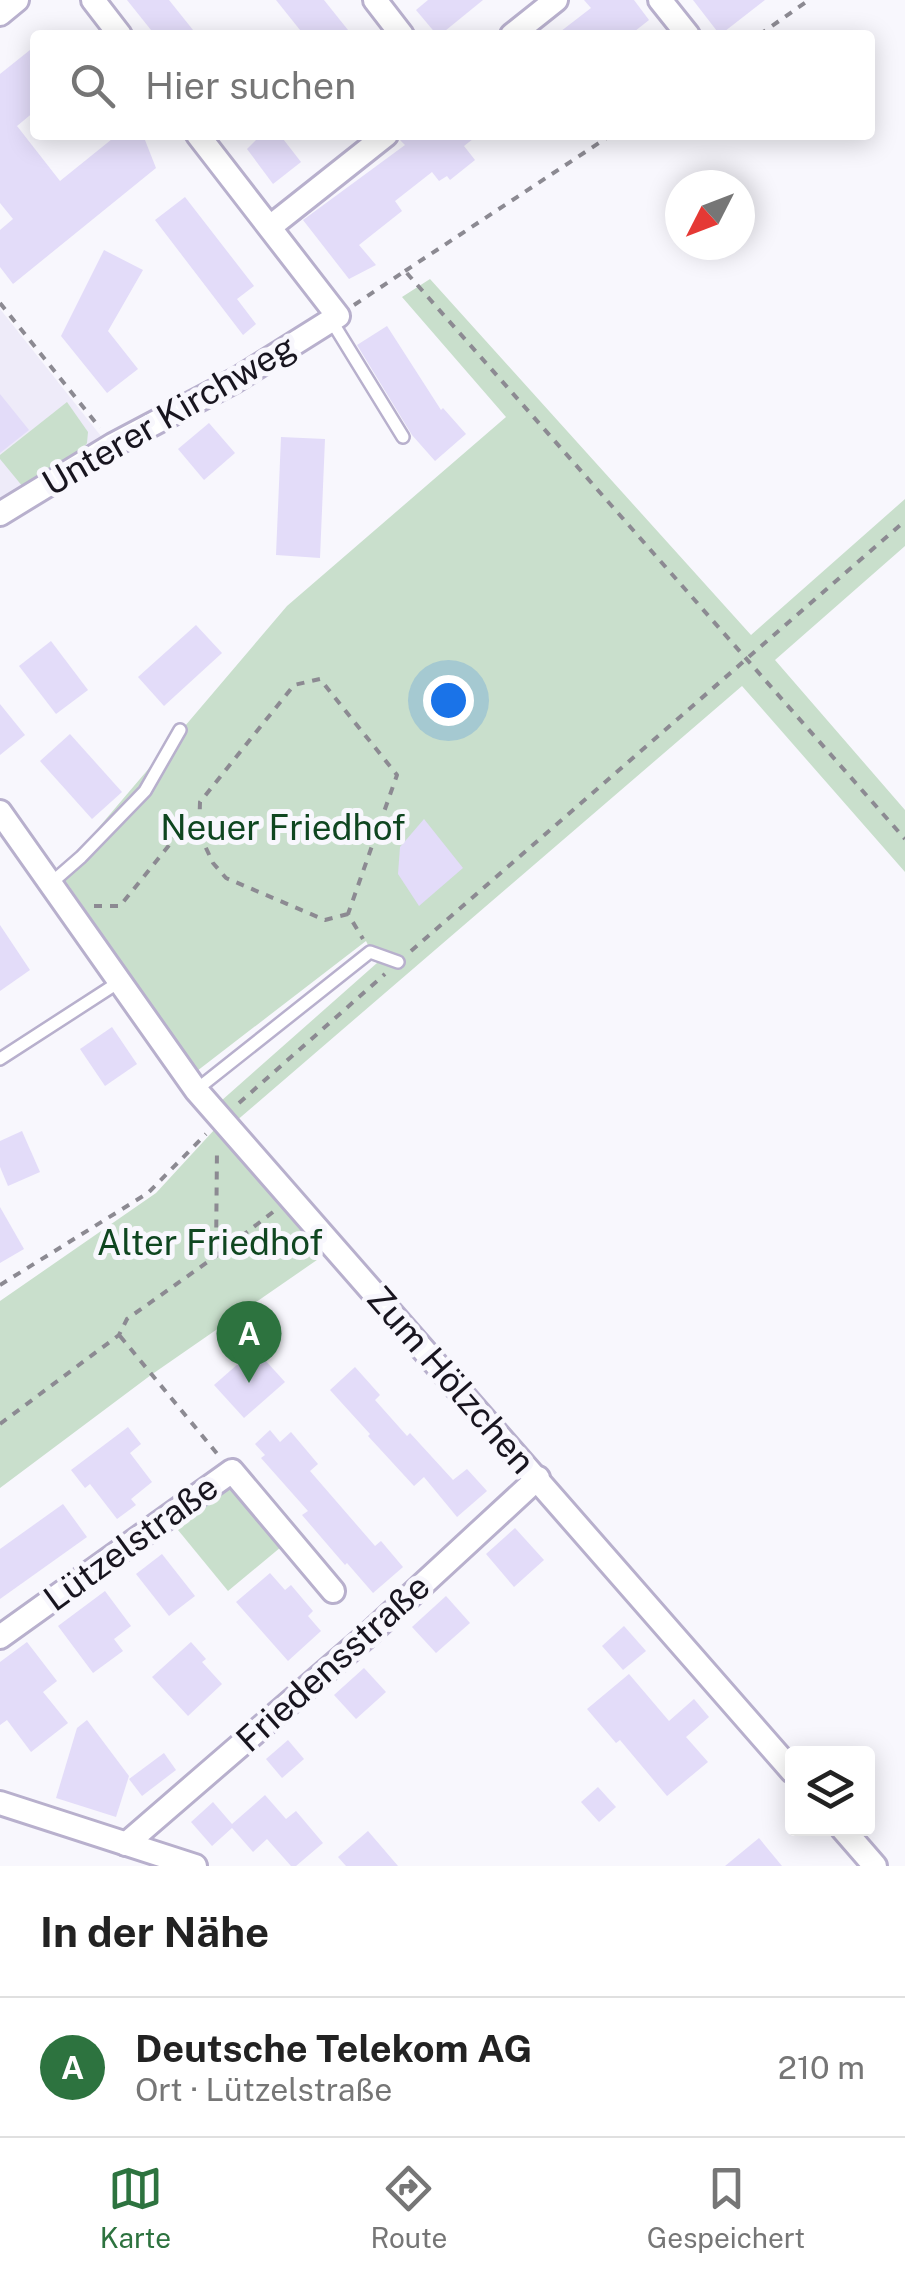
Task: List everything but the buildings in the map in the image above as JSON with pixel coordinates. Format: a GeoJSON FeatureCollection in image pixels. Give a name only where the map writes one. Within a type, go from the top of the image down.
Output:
{"type":"FeatureCollection","features":[{"type":"Feature","properties":{"kind":"street"},"geometry":{"type":"LineString","coordinates":[[0,14],[17,0]]}},
{"type":"Feature","properties":{"kind":"street"},"geometry":{"type":"LineString","coordinates":[[92,0],[116,30]]}},
{"type":"Feature","properties":{"kind":"street"},"geometry":{"type":"LineString","coordinates":[[374,0],[398,30]]}},
{"type":"Feature","properties":{"kind":"street"},"geometry":{"type":"LineString","coordinates":[[518,30],[556,0]]}},
{"type":"Feature","properties":{"kind":"street"},"geometry":{"type":"LineString","coordinates":[[660,0],[684,30]]}},
{"type":"Feature","properties":{"kind":"street"},"geometry":{"type":"LineString","coordinates":[[202,140],[334,318]]}},
{"type":"Feature","properties":{"kind":"street"},"geometry":{"type":"LineString","coordinates":[[270,228],[380,140]]}},
{"type":"Feature","properties":{"kind":"street","name":"Unterer Kirchweg"},"geometry":{"type":"LineString","coordinates":[[0,514],[113,445],[236,380],[334,318]]}},
{"type":"Feature","properties":{"kind":"street","name":"Zum Hölzchen"},"geometry":{"type":"LineString","coordinates":[[0,812],[196,1090],[785,1763]]}},
{"type":"Feature","properties":{"kind":"street","name":"Lützelstraße"},"geometry":{"type":"LineString","coordinates":[[0,1637],[232,1472],[333,1591]]}},
{"type":"Feature","properties":{"kind":"street","name":"Friedensstraße"},"geometry":{"type":"LineString","coordinates":[[126,1844],[370,1634],[538,1478]]}},
{"type":"Feature","properties":{"kind":"street"},"geometry":{"type":"LineString","coordinates":[[0,1803],[195,1866]]}},
{"type":"Feature","properties":{"kind":"street"},"geometry":{"type":"LineString","coordinates":[[849,1836],[875,1866]]}},
{"type":"Feature","properties":{"kind":"lane"},"geometry":{"type":"LineString","coordinates":[[334,318],[403,437]]}},
{"type":"Feature","properties":{"kind":"lane"},"geometry":{"type":"LineString","coordinates":[[50,884],[145,791],[180,730]]}},
{"type":"Feature","properties":{"kind":"lane"},"geometry":{"type":"LineString","coordinates":[[196,1090],[370,952],[398,962]]}},
{"type":"Feature","properties":{"kind":"lane"},"geometry":{"type":"LineString","coordinates":[[0,1058],[119,982]]}},
{"type":"Feature","properties":{"kind":"path"},"geometry":{"type":"LineString","coordinates":[[766,30],[809,0]]}},
{"type":"Feature","properties":{"kind":"path"},"geometry":{"type":"LineString","coordinates":[[334,318],[603,140]]}},
{"type":"Feature","properties":{"kind":"path"},"geometry":{"type":"LineString","coordinates":[[406,271],[905,839]]}},
{"type":"Feature","properties":{"kind":"path"},"geometry":{"type":"LineString","coordinates":[[0,303],[113,445]]}},
{"type":"Feature","properties":{"kind":"path"},"geometry":{"type":"LineString","coordinates":[[0,1284],[148,1193],[222,1118],[905,520]]}},
{"type":"Feature","properties":{"kind":"path"},"geometry":{"type":"LineString","coordinates":[[348,914],[326,920],[226,878],[213,863],[199,832],[200,802],[294,685],[320,678],[397,776],[348,914],[370,952]]}},
{"type":"Feature","properties":{"kind":"path"},"geometry":{"type":"LineString","coordinates":[[68,908],[120,906],[178,833],[199,832]]}},
{"type":"Feature","properties":{"kind":"path"},"geometry":{"type":"LineString","coordinates":[[216,1256],[217,1142],[222,1118]]}},
{"type":"Feature","properties":{"kind":"path"},"geometry":{"type":"LineString","coordinates":[[0,1424],[119,1335],[128,1319],[273,1212]]}},
{"type":"Feature","properties":{"kind":"path"},"geometry":{"type":"LineString","coordinates":[[119,1335],[232,1472]]}},
{"type":"Feature","properties":{"kind":"shaded area"},"geometry":{"type":"Polygon","coordinates":[[[0,309],[112,450],[0,513],[0,309]]]}},
{"type":"Feature","properties":{"kind":"green space","name":"Neuer Friedhof"},"geometry":{"type":"Polygon","coordinates":[[[430,279],[751,635],[905,499],[905,546],[775,660],[905,810],[905,872],[742,686],[235,1122],[221,1101],[377,963],[366,941],[197,1071],[60,873],[287,606],[506,417],[402,297],[430,279]]]}},
{"type":"Feature","properties":{"kind":"green space"},"geometry":{"type":"Polygon","coordinates":[[[67,402],[88,432],[87,443],[78,456],[23,487],[0,455],[67,402]]]}},
{"type":"Feature","properties":{"kind":"green space","name":"Alter Friedhof"},"geometry":{"type":"Polygon","coordinates":[[[215,1129],[327,1253],[151,1375],[0,1488],[0,1301],[156,1193],[215,1129]]]}},
{"type":"Feature","properties":{"kind":"green space"},"geometry":{"type":"Polygon","coordinates":[[[231,1486],[281,1547],[228,1591],[178,1530],[231,1486]]]}},
{"type":"Feature","properties":{"kind":"place","name":"Deutsche Telekom AG"},"geometry":{"type":"Point","coordinates":[249,1383]}}]}
